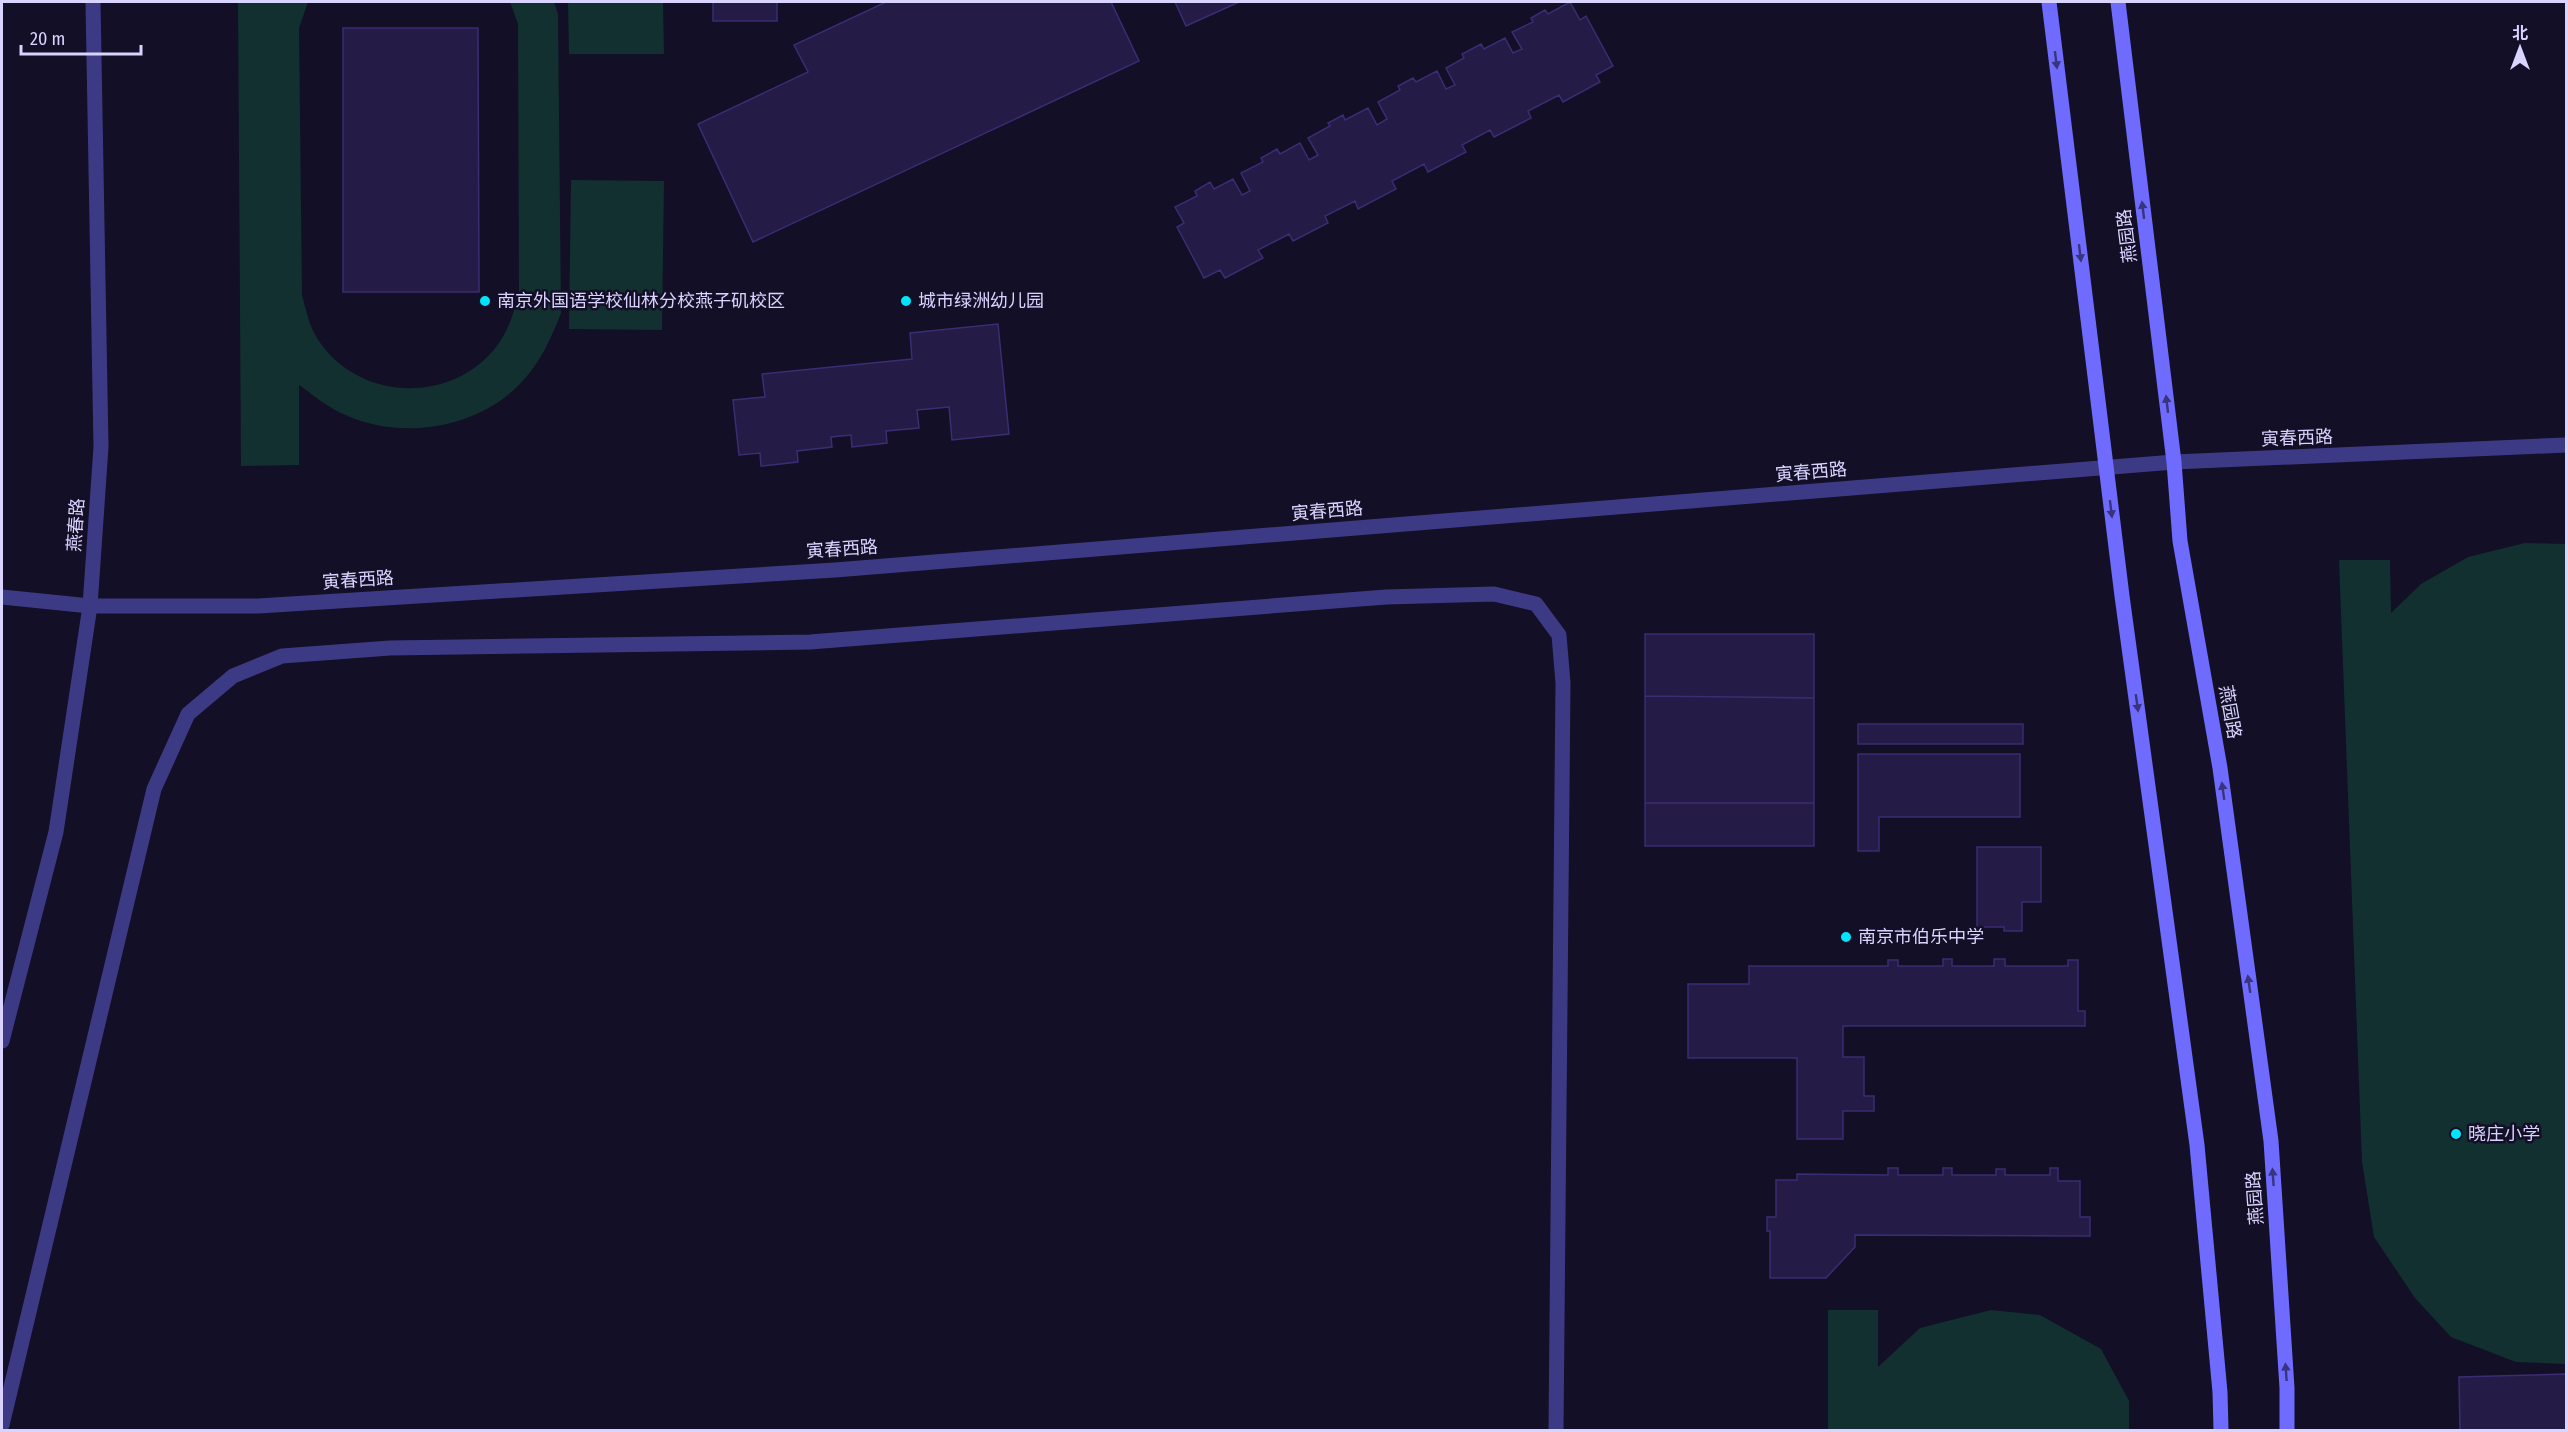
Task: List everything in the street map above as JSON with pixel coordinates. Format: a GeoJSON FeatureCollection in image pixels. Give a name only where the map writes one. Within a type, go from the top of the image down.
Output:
{"type":"FeatureCollection","features":[{"type":"Feature","properties":{"kind":"main road"},"geometry":{"type":"LineString","coordinates":[[2049,2],[2106,467],[2196,1145],[2220,1392],[2221,1431]]}},
{"type":"Feature","properties":{"kind":"main road","name":"燕园路"},"geometry":{"type":"LineString","coordinates":[[2118,2],[2174,462],[2180,541],[2220,768],[2271,1142],[2287,1388],[2287,1431]]}},
{"type":"Feature","properties":{"kind":"street","name":"燕春路"},"geometry":{"type":"LineString","coordinates":[[2,1041],[56,832],[90,606],[101,447],[93,2]]}},
{"type":"Feature","properties":{"kind":"street","name":"寅春西路"},"geometry":{"type":"LineString","coordinates":[[2,597],[90,606],[258,606],[835,570],[2174,462],[2566,445]]}},
{"type":"Feature","properties":{"kind":"street"},"geometry":{"type":"LineString","coordinates":[[2,1425],[154,789],[188,714],[233,676],[282,656],[379,649],[810,642],[1386,597],[1494,594],[1536,604],[1559,635],[1563,683],[1556,1431]]}},
{"type":"Feature","properties":{"kind":"green space"},"geometry":{"type":"Polygon","coordinates":[[[238,2],[308,2],[299,28],[302,295],[314,333],[333,358],[354,373],[376,383],[401,388],[425,387],[449,381],[472,370],[497,346],[509,324],[519,291],[518,24],[510,2],[554,2],[558,14],[561,313],[549,341],[533,368],[502,400],[459,421],[411,428],[387,427],[363,422],[341,413],[299,385],[299,465],[241,466],[238,2]]]}},
{"type":"Feature","properties":{"kind":"green space"},"geometry":{"type":"Polygon","coordinates":[[[568,2],[663,2],[664,54],[569,54],[568,2]]]}},
{"type":"Feature","properties":{"kind":"green space"},"geometry":{"type":"Polygon","coordinates":[[[571,180],[664,181],[662,330],[569,329],[571,180]]]}},
{"type":"Feature","properties":{"kind":"green space","name":"晓庄小学"},"geometry":{"type":"Polygon","coordinates":[[[2525,543],[2566,544],[2566,1364],[2516,1362],[2451,1337],[2415,1298],[2374,1237],[2362,1162],[2339,560],[2390,560],[2391,613],[2421,584],[2468,557],[2525,543]]]}},
{"type":"Feature","properties":{"kind":"green space"},"geometry":{"type":"Polygon","coordinates":[[[1828,1310],[1878,1310],[1878,1367],[1920,1328],[1991,1310],[2040,1315],[2101,1349],[2129,1401],[2129,1430],[1828,1430],[1828,1310]]]}},
{"type":"Feature","properties":{"kind":"building"},"geometry":{"type":"Polygon","coordinates":[[[713,2],[777,2],[777,21],[713,21],[713,2]]]}},
{"type":"Feature","properties":{"kind":"building"},"geometry":{"type":"Polygon","coordinates":[[[886,2],[1111,2],[1139,61],[753,242],[698,124],[808,72],[794,45],[886,2]]]}},
{"type":"Feature","properties":{"kind":"building"},"geometry":{"type":"Polygon","coordinates":[[[1175,2],[1239,2],[1186,26],[1175,2]]]}},
{"type":"Feature","properties":{"kind":"building"},"geometry":{"type":"Polygon","coordinates":[[[1570,2],[1580,20],[1586,16],[1613,66],[1596,75],[1600,82],[1563,102],[1559,95],[1528,111],[1531,118],[1494,137],[1490,130],[1462,145],[1466,152],[1428,172],[1424,164],[1392,181],[1396,189],[1358,209],[1355,201],[1325,216],[1328,223],[1293,241],[1289,234],[1258,250],[1263,258],[1225,278],[1220,270],[1204,278],[1177,227],[1184,223],[1175,207],[1197,196],[1195,191],[1210,182],[1214,189],[1233,179],[1242,195],[1250,191],[1241,173],[1263,162],[1261,158],[1277,149],[1280,154],[1300,143],[1309,160],[1318,155],[1308,138],[1330,126],[1328,123],[1343,115],[1345,120],[1368,108],[1377,125],[1387,119],[1378,102],[1400,90],[1398,86],[1413,78],[1416,82],[1437,71],[1446,89],[1455,85],[1446,68],[1464,58],[1462,54],[1481,44],[1484,49],[1505,38],[1513,53],[1522,49],[1512,32],[1533,22],[1531,18],[1545,10],[1548,14],[1570,2]]]}},
{"type":"Feature","properties":{"kind":"building"},"geometry":{"type":"Polygon","coordinates":[[[343,28],[478,28],[479,292],[343,292],[343,28]]]}},
{"type":"Feature","properties":{"kind":"building"},"geometry":{"type":"Polygon","coordinates":[[[998,324],[1009,434],[952,440],[949,407],[917,410],[919,428],[886,431],[887,443],[852,447],[851,435],[831,437],[832,447],[797,451],[798,462],[761,466],[760,453],[739,455],[733,400],[765,397],[762,374],[912,359],[910,333],[998,324]]]}},
{"type":"Feature","properties":{"kind":"building"},"geometry":{"type":"Polygon","coordinates":[[[1645,634],[1814,634],[1814,698],[1645,696],[1645,634]]]}},
{"type":"Feature","properties":{"kind":"building"},"geometry":{"type":"Polygon","coordinates":[[[1645,696],[1814,698],[1814,803],[1645,803],[1645,696]]]}},
{"type":"Feature","properties":{"kind":"building"},"geometry":{"type":"Polygon","coordinates":[[[1858,724],[2023,724],[2023,744],[1858,744],[1858,724]]]}},
{"type":"Feature","properties":{"kind":"building"},"geometry":{"type":"Polygon","coordinates":[[[1858,754],[2020,754],[2020,817],[1879,817],[1879,851],[1858,851],[1858,754]]]}},
{"type":"Feature","properties":{"kind":"building"},"geometry":{"type":"Polygon","coordinates":[[[1645,803],[1814,803],[1814,846],[1645,846],[1645,803]]]}},
{"type":"Feature","properties":{"kind":"building"},"geometry":{"type":"Polygon","coordinates":[[[1977,847],[2041,847],[2041,902],[2022,902],[2022,931],[2004,931],[2004,927],[1977,927],[1977,847]]]}},
{"type":"Feature","properties":{"kind":"building"},"geometry":{"type":"Polygon","coordinates":[[[1943,959],[1952,959],[1952,966],[1994,966],[1994,959],[2005,959],[2005,966],[2068,966],[2068,960],[2078,960],[2078,1011],[2085,1011],[2085,1026],[1843,1026],[1843,1057],[1864,1057],[1864,1096],[1874,1096],[1874,1111],[1843,1111],[1843,1139],[1797,1139],[1797,1058],[1688,1058],[1688,984],[1749,984],[1749,966],[1888,966],[1888,960],[1898,960],[1898,966],[1943,966],[1943,959]]]}},
{"type":"Feature","properties":{"kind":"building"},"geometry":{"type":"Polygon","coordinates":[[[1888,1168],[1898,1168],[1898,1175],[1943,1175],[1943,1168],[1952,1168],[1952,1175],[1996,1175],[1996,1169],[2005,1169],[2005,1175],[2050,1175],[2050,1168],[2058,1168],[2058,1181],[2080,1181],[2080,1217],[2090,1217],[2090,1236],[1855,1235],[1855,1247],[1826,1278],[1770,1278],[1770,1231],[1767,1231],[1767,1217],[1776,1217],[1776,1180],[1797,1180],[1797,1174],[1888,1175],[1888,1168]]]}},
{"type":"Feature","properties":{"kind":"building"},"geometry":{"type":"Polygon","coordinates":[[[2566,1374],[2566,1430],[2460,1430],[2459,1377],[2566,1374]]]}},
{"type":"Feature","properties":{"kind":"place","name":"南京外国语学校仙林分校燕子矶校区"},"geometry":{"type":"Point","coordinates":[485,301]}},
{"type":"Feature","properties":{"kind":"place","name":"城市绿洲幼儿园"},"geometry":{"type":"Point","coordinates":[906,301]}},
{"type":"Feature","properties":{"kind":"place","name":"南京市伯乐中学"},"geometry":{"type":"Point","coordinates":[1846,937]}},
{"type":"Feature","properties":{"kind":"place","name":"晓庄小学"},"geometry":{"type":"Point","coordinates":[2456,1134]}}]}
